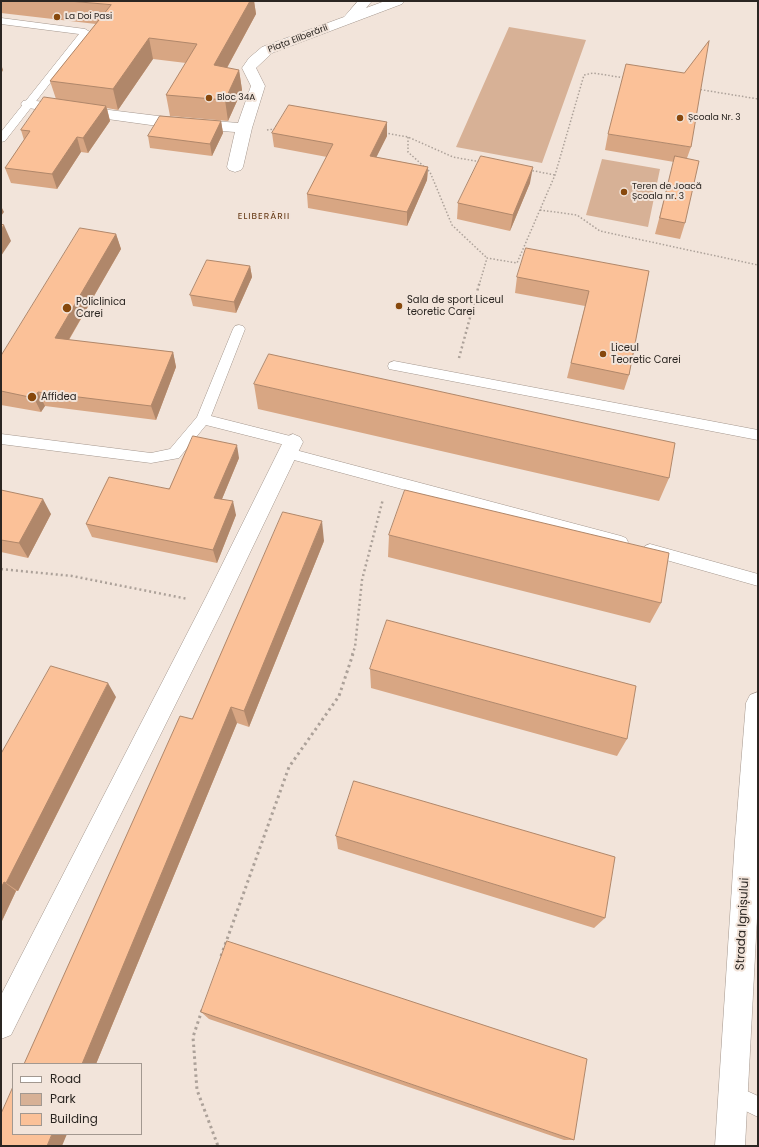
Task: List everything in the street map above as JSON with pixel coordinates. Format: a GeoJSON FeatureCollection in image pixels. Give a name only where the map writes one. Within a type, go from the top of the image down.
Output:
{"type":"FeatureCollection","features":[{"type":"Feature","properties":{"kind":"street","name":"Piața Eliberării"},"geometry":{"type":"LineString","coordinates":[[244,128],[258,86],[248,68],[254,61],[267,50],[349,20],[365,1]]}},
{"type":"Feature","properties":{"kind":"street"},"geometry":{"type":"LineString","coordinates":[[349,20],[397,1]]}},
{"type":"Feature","properties":{"kind":"street"},"geometry":{"type":"LineString","coordinates":[[28,104],[158,121],[244,128],[235,167]]}},
{"type":"Feature","properties":{"kind":"street"},"geometry":{"type":"LineString","coordinates":[[1,1025],[214,604],[290,447]]}},
{"type":"Feature","properties":{"kind":"street","name":"Strada Ignișului"},"geometry":{"type":"LineString","coordinates":[[730,1146],[746,1101],[758,703]]}},
{"type":"Feature","properties":{"kind":"lane"},"geometry":{"type":"LineString","coordinates":[[1,21],[85,32],[1,139]]}},
{"type":"Feature","properties":{"kind":"lane"},"geometry":{"type":"LineString","coordinates":[[1,439],[151,458],[174,454],[204,419],[239,329]]}},
{"type":"Feature","properties":{"kind":"lane"},"geometry":{"type":"LineString","coordinates":[[394,366],[758,435]]}},
{"type":"Feature","properties":{"kind":"lane"},"geometry":{"type":"LineString","coordinates":[[204,419],[388,479],[758,580]]}},
{"type":"Feature","properties":{"kind":"path"},"geometry":{"type":"LineString","coordinates":[[408,137],[408,152],[430,172],[452,225],[487,258],[517,263],[555,175],[584,75],[593,73],[625,78]]}},
{"type":"Feature","properties":{"kind":"path"},"geometry":{"type":"LineString","coordinates":[[695,89],[758,99]]}},
{"type":"Feature","properties":{"kind":"path"},"geometry":{"type":"LineString","coordinates":[[244,128],[269,131],[275,129],[278,124]]}},
{"type":"Feature","properties":{"kind":"path"},"geometry":{"type":"LineString","coordinates":[[378,132],[408,137],[454,157],[485,162]]}},
{"type":"Feature","properties":{"kind":"path"},"geometry":{"type":"LineString","coordinates":[[524,169],[555,175]]}},
{"type":"Feature","properties":{"kind":"path"},"geometry":{"type":"LineString","coordinates":[[540,210],[577,215],[600,231],[758,265]]}},
{"type":"Feature","properties":{"kind":"path"},"geometry":{"type":"LineString","coordinates":[[454,377],[487,258]]}},
{"type":"Feature","properties":{"kind":"path"},"geometry":{"type":"LineString","coordinates":[[219,962],[288,768],[339,696],[355,647],[362,580],[388,479]]}},
{"type":"Feature","properties":{"kind":"path"},"geometry":{"type":"LineString","coordinates":[[1,569],[72,576],[214,604]]}},
{"type":"Feature","properties":{"kind":"path"},"geometry":{"type":"LineString","coordinates":[[203,1007],[193,1037],[197,1090],[218,1146]]}},
{"type":"Feature","properties":{"kind":"green space"},"geometry":{"type":"Polygon","coordinates":[[[509,27],[586,40],[542,163],[456,147],[509,27]]]}},
{"type":"Feature","properties":{"kind":"green space","name":"Teren de Joacă Școala nr. 3"},"geometry":{"type":"Polygon","coordinates":[[[602,159],[660,169],[648,227],[586,215],[602,159]]]}},
{"type":"Feature","properties":{"kind":"building"},"geometry":{"type":"Polygon","coordinates":[[[69,1],[250,1],[214,65],[239,70],[225,100],[166,95],[197,44],[149,38],[113,89],[50,81],[111,5],[69,1]]]}},
{"type":"Feature","properties":{"kind":"building"},"geometry":{"type":"Polygon","coordinates":[[[709,41],[691,147],[608,134],[626,64],[684,73],[709,41]]]}},
{"type":"Feature","properties":{"kind":"building"},"geometry":{"type":"Polygon","coordinates":[[[44,97],[106,106],[83,138],[77,137],[52,174],[5,168],[30,131],[21,130],[44,97]]]}},
{"type":"Feature","properties":{"kind":"building"},"geometry":{"type":"Polygon","coordinates":[[[289,105],[387,122],[370,156],[428,167],[407,212],[307,194],[333,144],[272,133],[289,105]]]}},
{"type":"Feature","properties":{"kind":"building"},"geometry":{"type":"Polygon","coordinates":[[[160,116],[221,121],[210,144],[148,136],[160,116]]]}},
{"type":"Feature","properties":{"kind":"building"},"geometry":{"type":"Polygon","coordinates":[[[481,156],[533,167],[513,215],[458,203],[481,156]]]}},
{"type":"Feature","properties":{"kind":"building"},"geometry":{"type":"Polygon","coordinates":[[[675,156],[699,161],[685,223],[660,218],[675,156]]]}},
{"type":"Feature","properties":{"kind":"building"},"geometry":{"type":"Polygon","coordinates":[[[80,228],[116,234],[55,338],[173,352],[151,406],[38,392],[34,398],[1,391],[1,356],[80,228]]]}},
{"type":"Feature","properties":{"kind":"building"},"geometry":{"type":"Polygon","coordinates":[[[526,248],[649,271],[629,375],[571,363],[589,291],[517,277],[526,248]]]}},
{"type":"Feature","properties":{"kind":"building"},"geometry":{"type":"Polygon","coordinates":[[[207,260],[250,266],[234,302],[190,295],[207,260]]]}},
{"type":"Feature","properties":{"kind":"building"},"geometry":{"type":"Polygon","coordinates":[[[269,354],[675,443],[669,478],[254,384],[269,354]]]}},
{"type":"Feature","properties":{"kind":"building"},"geometry":{"type":"Polygon","coordinates":[[[193,436],[237,445],[214,498],[233,501],[213,550],[86,524],[109,477],[169,489],[193,436]]]}},
{"type":"Feature","properties":{"kind":"building"},"geometry":{"type":"Polygon","coordinates":[[[1,490],[43,499],[19,543],[1,540],[1,490]]]}},
{"type":"Feature","properties":{"kind":"building"},"geometry":{"type":"Polygon","coordinates":[[[405,490],[669,553],[661,603],[389,535],[405,490]]]}},
{"type":"Feature","properties":{"kind":"building"},"geometry":{"type":"Polygon","coordinates":[[[283,512],[322,521],[244,711],[231,707],[82,1063],[24,1063],[180,716],[192,719],[283,512]]]}},
{"type":"Feature","properties":{"kind":"building"},"geometry":{"type":"Polygon","coordinates":[[[387,620],[636,686],[627,739],[370,669],[387,620]]]}},
{"type":"Feature","properties":{"kind":"building"},"geometry":{"type":"Polygon","coordinates":[[[51,666],[108,683],[6,883],[4,882],[1,888],[1,754],[51,666]]]}},
{"type":"Feature","properties":{"kind":"building"},"geometry":{"type":"Polygon","coordinates":[[[354,781],[615,857],[605,918],[336,836],[354,781]]]}},
{"type":"Feature","properties":{"kind":"building"},"geometry":{"type":"Polygon","coordinates":[[[227,941],[587,1059],[574,1140],[201,1012],[227,941]]]}},
{"type":"Feature","properties":{"kind":"building"},"geometry":{"type":"Polygon","coordinates":[[[12,1089],[12,1135],[52,1135],[47,1146],[1,1146],[1,1114],[12,1089]]]}},
{"type":"Feature","properties":{"kind":"place","name":"La Doi Pasi"},"geometry":{"type":"Point","coordinates":[57,17]}},
{"type":"Feature","properties":{"kind":"place","name":"Bloc 34A"},"geometry":{"type":"Point","coordinates":[209,98]}},
{"type":"Feature","properties":{"kind":"place","name":"Școala Nr. 3"},"geometry":{"type":"Point","coordinates":[680,118]}},
{"type":"Feature","properties":{"kind":"place","name":"Teren de Joacă Școala nr. 3"},"geometry":{"type":"Point","coordinates":[624,192]}},
{"type":"Feature","properties":{"kind":"place","name":"Sala de sport Liceul teoretic Carei"},"geometry":{"type":"Point","coordinates":[399,306]}},
{"type":"Feature","properties":{"kind":"place","name":"Policlinica Carei"},"geometry":{"type":"Point","coordinates":[67,308]}},
{"type":"Feature","properties":{"kind":"place","name":"Liceul Teoretic Carei"},"geometry":{"type":"Point","coordinates":[603,354]}},
{"type":"Feature","properties":{"kind":"place","name":"Affidea"},"geometry":{"type":"Point","coordinates":[32,397]}},
{"type":"Feature","properties":{"kind":"district","name":"ELIBERĂRII"},"geometry":{"type":"Point","coordinates":[264,217]}}]}
